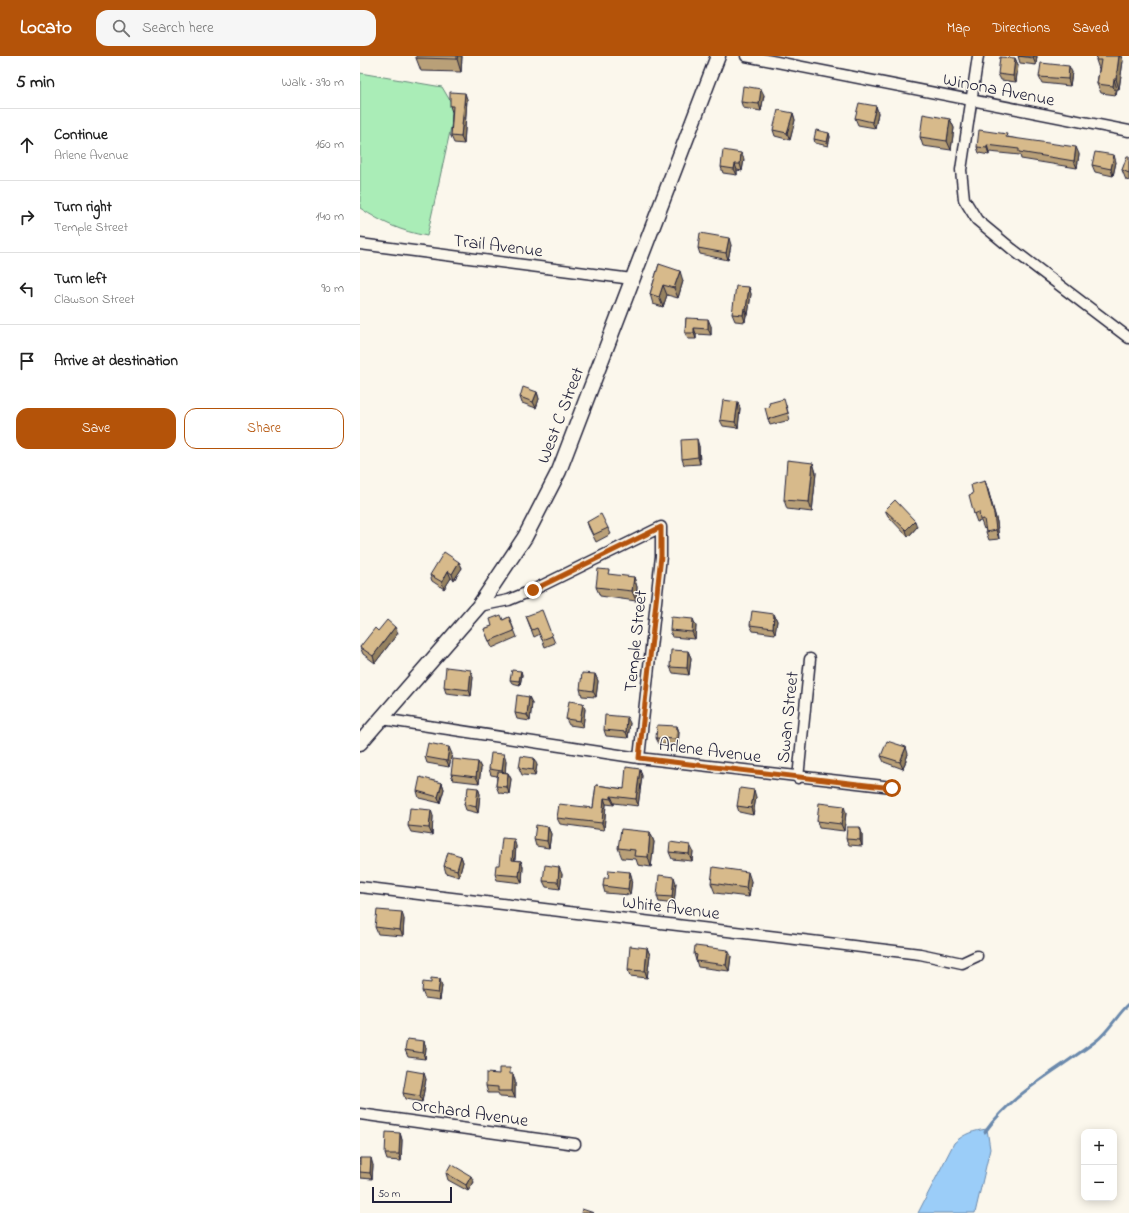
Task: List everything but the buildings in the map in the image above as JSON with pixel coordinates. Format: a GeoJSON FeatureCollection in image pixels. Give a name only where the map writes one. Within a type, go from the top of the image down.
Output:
{"type":"FeatureCollection","features":[{"type":"Feature","properties":{"kind":"main road","name":"West C Street"},"geometry":{"type":"LineString","coordinates":[[360,744],[479,606],[525,537],[559,471],[718,56]]}},
{"type":"Feature","properties":{"kind":"street","name":"Winona Avenue"},"geometry":{"type":"LineString","coordinates":[[746,56],[1129,131]]}},
{"type":"Feature","properties":{"kind":"street"},"geometry":{"type":"LineString","coordinates":[[978,56],[961,170],[964,199],[977,220],[1012,249],[1129,338]]}},
{"type":"Feature","properties":{"kind":"street","name":"Trail Avenue"},"geometry":{"type":"LineString","coordinates":[[360,244],[632,279]]}},
{"type":"Feature","properties":{"kind":"street","name":"Temple Street"},"geometry":{"type":"LineString","coordinates":[[479,606],[509,600],[533,590],[661,527],[661,556],[639,758]]}},
{"type":"Feature","properties":{"kind":"street","name":"Swan Street"},"geometry":{"type":"LineString","coordinates":[[798,778],[810,659]]}},
{"type":"Feature","properties":{"kind":"street","name":"Arlene Avenue"},"geometry":{"type":"LineString","coordinates":[[382,720],[639,758],[892,788]]}},
{"type":"Feature","properties":{"kind":"street","name":"White Avenue"},"geometry":{"type":"LineString","coordinates":[[360,886],[912,953],[962,963],[977,956]]}},
{"type":"Feature","properties":{"kind":"street","name":"Orchard Avenue"},"geometry":{"type":"LineString","coordinates":[[360,1114],[574,1144]]}},
{"type":"Feature","properties":{"kind":"green space"},"geometry":{"type":"Polygon","coordinates":[[[360,73],[442,87],[455,109],[427,236],[408,232],[392,226],[360,208],[360,73]]]}},
{"type":"Feature","properties":{"kind":"water"},"geometry":{"type":"Polygon","coordinates":[[[987,1129],[990,1149],[975,1213],[918,1213],[954,1143],[969,1133],[987,1129]]]}},
{"type":"Feature","properties":{"kind":"waterway"},"geometry":{"type":"LineString","coordinates":[[985,1132],[996,1118],[1022,1093],[1101,1037],[1129,1004]]}},
{"type":"Feature","properties":{"kind":"route"},"geometry":{"type":"LineString","coordinates":[[533,590],[661,527],[661,556],[639,758],[892,788]]}}]}
